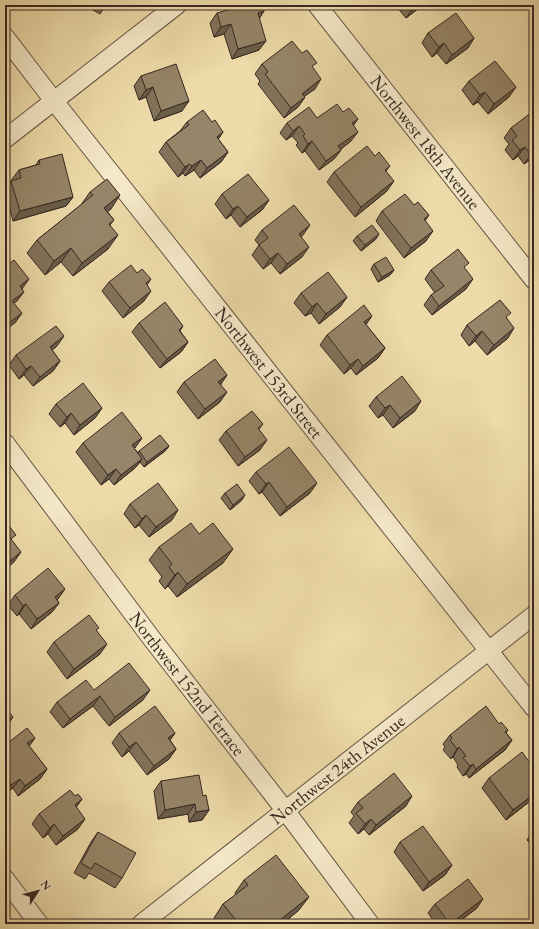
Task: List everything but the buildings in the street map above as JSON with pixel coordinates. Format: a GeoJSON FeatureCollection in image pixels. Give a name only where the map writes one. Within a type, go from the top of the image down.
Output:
{"type":"FeatureCollection","features":[{"type":"Feature","properties":{"kind":"street"},"geometry":{"type":"LineString","coordinates":[[5,140],[177,5]]}},
{"type":"Feature","properties":{"kind":"street","name":"Northwest 18th Avenue"},"geometry":{"type":"LineString","coordinates":[[318,5],[534,280]]}},
{"type":"Feature","properties":{"kind":"street","name":"Northwest 153rd Street"},"geometry":{"type":"LineString","coordinates":[[5,37],[534,708]]}},
{"type":"Feature","properties":{"kind":"street","name":"Northwest 152nd Terrace"},"geometry":{"type":"LineString","coordinates":[[5,443],[152,639],[285,810],[370,924]]}},
{"type":"Feature","properties":{"kind":"street","name":"Northwest 24th Avenue"},"geometry":{"type":"LineString","coordinates":[[141,924],[534,615]]}},
{"type":"Feature","properties":{"kind":"street"},"geometry":{"type":"LineString","coordinates":[[5,879],[39,924]]}}]}
